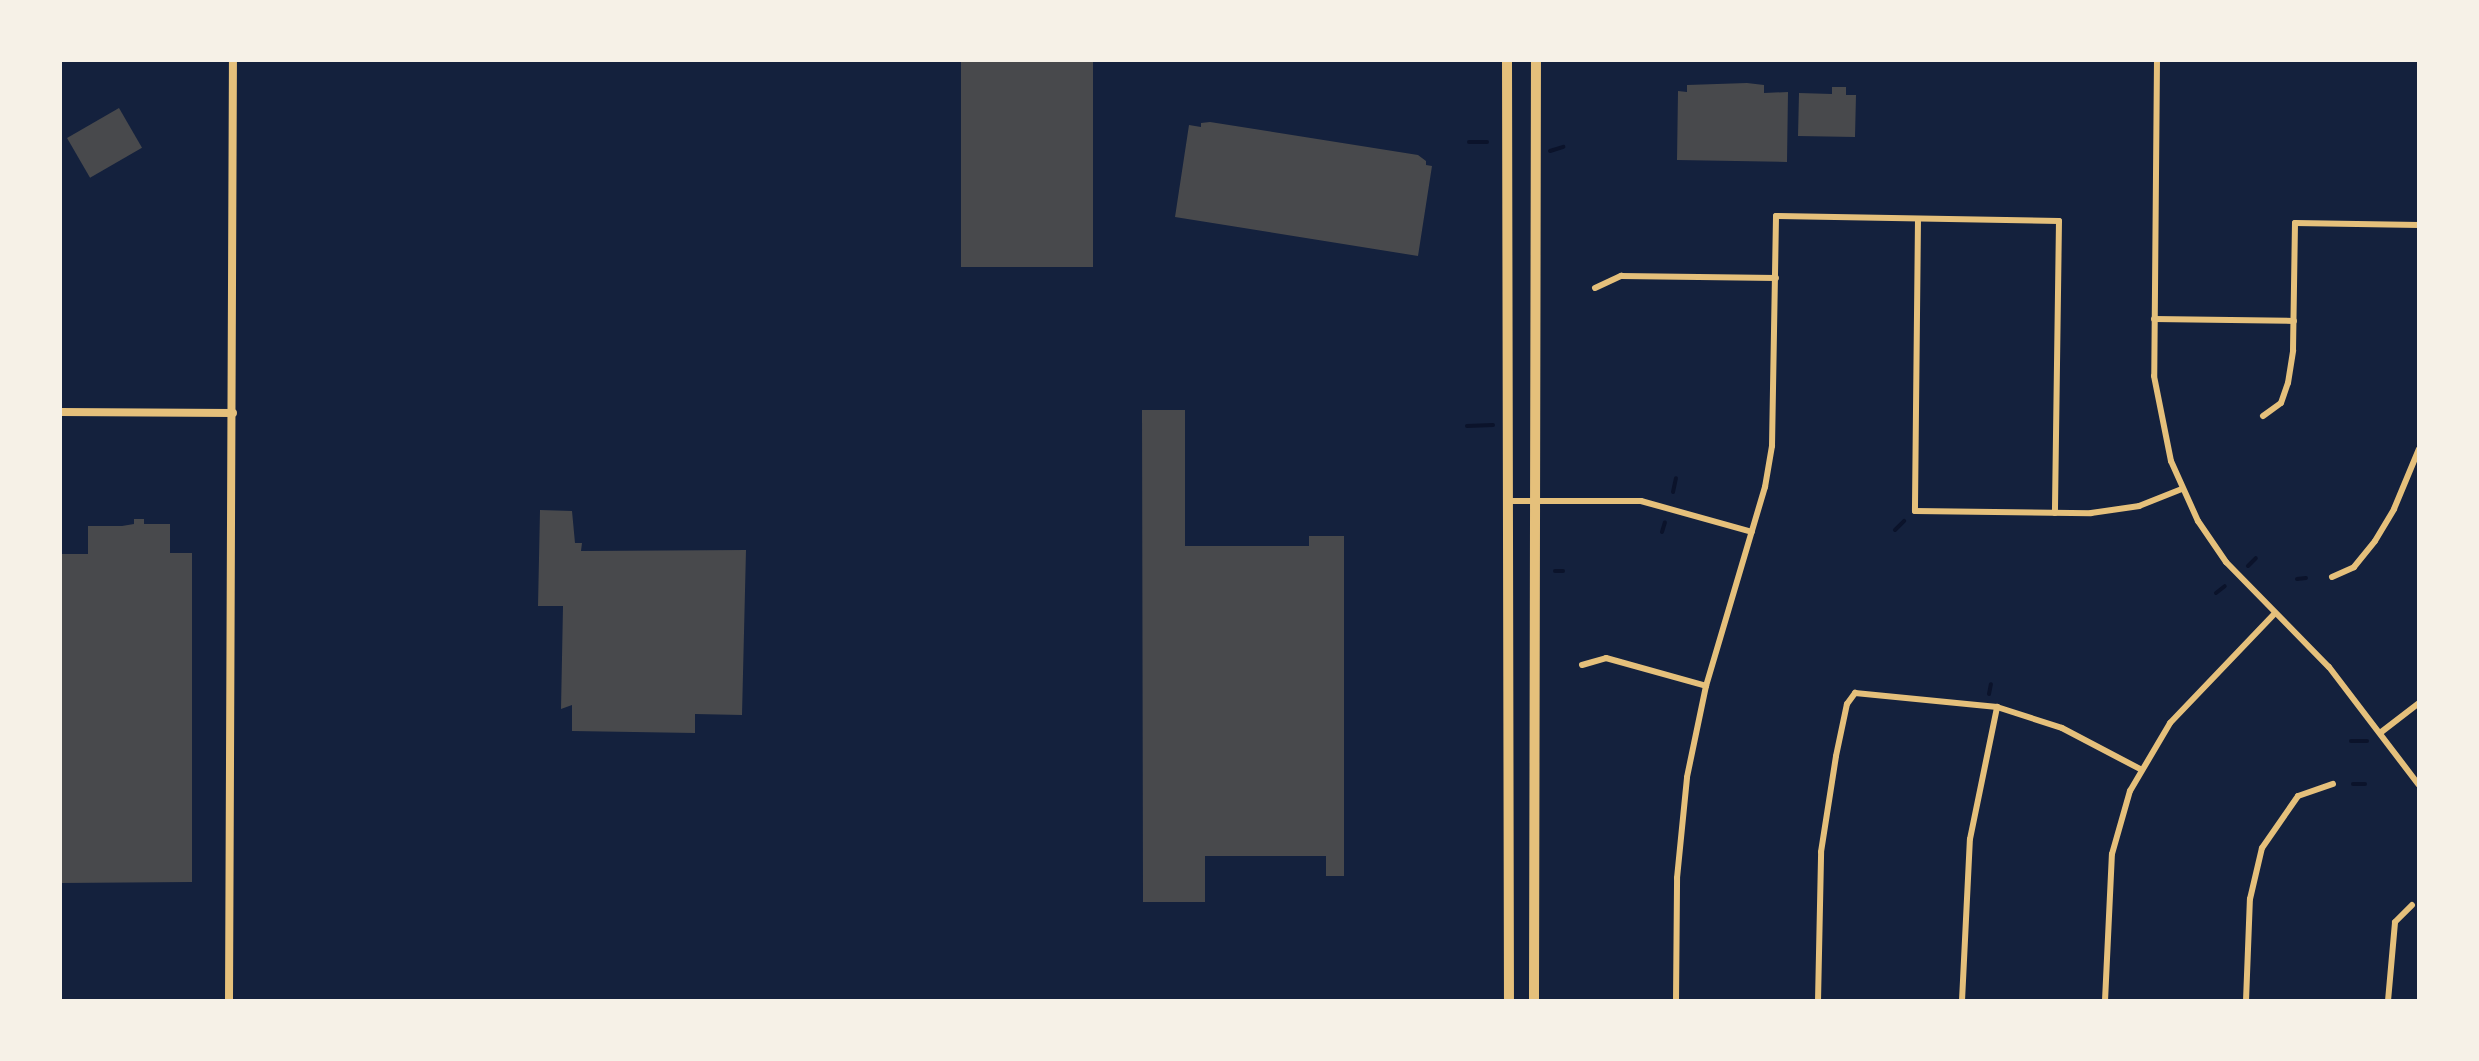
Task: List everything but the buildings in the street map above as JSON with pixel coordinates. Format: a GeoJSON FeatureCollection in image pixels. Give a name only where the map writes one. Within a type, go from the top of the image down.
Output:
{"type":"FeatureCollection","features":[{"type":"Feature","properties":{"kind":"main road"},"geometry":{"type":"LineString","coordinates":[[1507,60],[1509,1001]]}},
{"type":"Feature","properties":{"kind":"main road"},"geometry":{"type":"LineString","coordinates":[[1534,1001],[1536,60]]}},
{"type":"Feature","properties":{"kind":"main road"},"geometry":{"type":"LineString","coordinates":[[1509,175],[1534,176]]}},
{"type":"Feature","properties":{"kind":"street"},"geometry":{"type":"LineString","coordinates":[[229,1001],[233,60]]}},
{"type":"Feature","properties":{"kind":"street"},"geometry":{"type":"LineString","coordinates":[[2157,60],[2154,319],[2158,406],[2182,489],[2226,562],[2329,667],[2419,786]]}},
{"type":"Feature","properties":{"kind":"street"},"geometry":{"type":"LineString","coordinates":[[1676,1001],[1682,823],[1706,686],[1752,532],[1772,446],[1776,216],[2060,221],[2055,513]]}},
{"type":"Feature","properties":{"kind":"street"},"geometry":{"type":"LineString","coordinates":[[1918,219],[1914,511],[2114,511],[2182,489]]}},
{"type":"Feature","properties":{"kind":"street"},"geometry":{"type":"LineString","coordinates":[[2262,416],[2281,403],[2293,350],[2295,224],[2419,226]]}},
{"type":"Feature","properties":{"kind":"street"},"geometry":{"type":"LineString","coordinates":[[1595,288],[1620,276],[1776,278]]}},
{"type":"Feature","properties":{"kind":"street"},"geometry":{"type":"LineString","coordinates":[[2154,319],[2294,321]]}},
{"type":"Feature","properties":{"kind":"street"},"geometry":{"type":"LineString","coordinates":[[60,412],[232,413]]}},
{"type":"Feature","properties":{"kind":"street"},"geometry":{"type":"LineString","coordinates":[[2332,576],[2354,567],[2374,540],[2394,508],[2419,449]]}},
{"type":"Feature","properties":{"kind":"street"},"geometry":{"type":"LineString","coordinates":[[1508,500],[1660,504],[1752,532]]}},
{"type":"Feature","properties":{"kind":"street"},"geometry":{"type":"LineString","coordinates":[[2105,1001],[2112,854],[2122,812],[2140,769],[2170,723],[2274,614]]}},
{"type":"Feature","properties":{"kind":"street"},"geometry":{"type":"LineString","coordinates":[[1582,665],[1606,658],[1706,686]]}},
{"type":"Feature","properties":{"kind":"street"},"geometry":{"type":"LineString","coordinates":[[1818,1001],[1821,852],[1836,756],[1848,704],[1855,693],[1997,707],[2062,728],[2140,769]]}},
{"type":"Feature","properties":{"kind":"street"},"geometry":{"type":"LineString","coordinates":[[2380,733],[2419,704]]}},
{"type":"Feature","properties":{"kind":"street"},"geometry":{"type":"LineString","coordinates":[[1962,1001],[1970,839],[1997,707]]}},
{"type":"Feature","properties":{"kind":"street"},"geometry":{"type":"LineString","coordinates":[[2246,1001],[2250,899],[2262,848],[2298,796],[2332,784]]}},
{"type":"Feature","properties":{"kind":"street"},"geometry":{"type":"LineString","coordinates":[[2388,1001],[2395,922],[2412,905]]}},
{"type":"Feature","properties":{"kind":"waterway"},"geometry":{"type":"LineString","coordinates":[[1469,142],[1487,142]]}},
{"type":"Feature","properties":{"kind":"waterway"},"geometry":{"type":"LineString","coordinates":[[1550,151],[1563,147]]}},
{"type":"Feature","properties":{"kind":"waterway"},"geometry":{"type":"LineString","coordinates":[[1467,426],[1493,425]]}},
{"type":"Feature","properties":{"kind":"waterway"},"geometry":{"type":"LineString","coordinates":[[1673,492],[1676,478]]}},
{"type":"Feature","properties":{"kind":"waterway"},"geometry":{"type":"LineString","coordinates":[[1895,530],[1904,521]]}},
{"type":"Feature","properties":{"kind":"waterway"},"geometry":{"type":"LineString","coordinates":[[1662,532],[1665,522]]}},
{"type":"Feature","properties":{"kind":"waterway"},"geometry":{"type":"LineString","coordinates":[[2248,566],[2256,558]]}},
{"type":"Feature","properties":{"kind":"waterway"},"geometry":{"type":"LineString","coordinates":[[1555,571],[1563,571]]}},
{"type":"Feature","properties":{"kind":"waterway"},"geometry":{"type":"LineString","coordinates":[[2297,579],[2306,578]]}},
{"type":"Feature","properties":{"kind":"waterway"},"geometry":{"type":"LineString","coordinates":[[2216,593],[2225,586]]}},
{"type":"Feature","properties":{"kind":"waterway"},"geometry":{"type":"LineString","coordinates":[[1989,694],[1991,684]]}},
{"type":"Feature","properties":{"kind":"waterway"},"geometry":{"type":"LineString","coordinates":[[2351,741],[2367,741]]}},
{"type":"Feature","properties":{"kind":"waterway"},"geometry":{"type":"LineString","coordinates":[[2353,784],[2365,784]]}}]}
